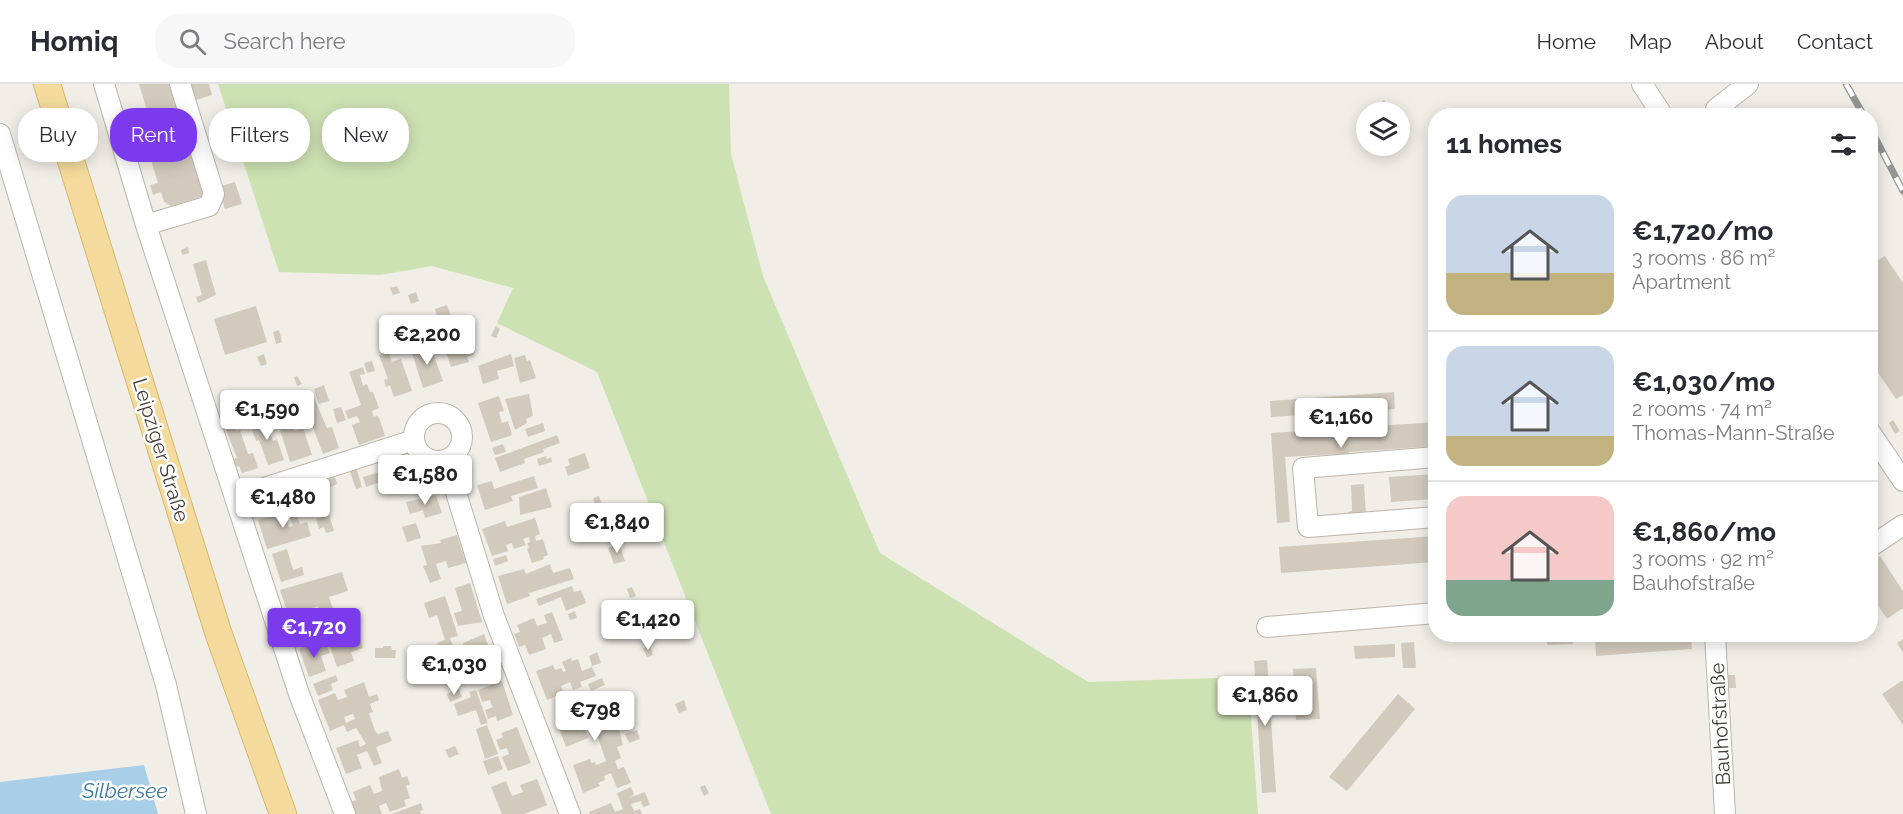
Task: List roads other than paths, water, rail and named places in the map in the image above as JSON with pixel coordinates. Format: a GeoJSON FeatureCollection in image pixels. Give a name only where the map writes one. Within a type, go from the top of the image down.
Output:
{"type":"FeatureCollection","features":[{"type":"Feature","properties":{"kind":"main road","name":"Leipziger Straße"},"geometry":{"type":"LineString","coordinates":[[47,84],[216,624],[283,814]]}},
{"type":"Feature","properties":{"kind":"street"},"geometry":{"type":"LineString","coordinates":[[104,84],[146,225],[299,694],[345,814]]}},
{"type":"Feature","properties":{"kind":"street"},"geometry":{"type":"LineString","coordinates":[[146,225],[209,206],[214,195],[180,84]]}},
{"type":"Feature","properties":{"kind":"street"},"geometry":{"type":"LineString","coordinates":[[1642,84],[1658,108]]}},
{"type":"Feature","properties":{"kind":"street"},"geometry":{"type":"LineString","coordinates":[[1718,108],[1748,84]]}},
{"type":"Feature","properties":{"kind":"street"},"geometry":{"type":"LineString","coordinates":[[0,134],[166,686],[196,814]]}},
{"type":"Feature","properties":{"kind":"street"},"geometry":{"type":"LineString","coordinates":[[436,413],[451,417],[461,428],[461,444],[453,456],[446,460],[429,459],[416,448],[414,440],[414,432],[422,419],[436,413]]}},
{"type":"Feature","properties":{"kind":"street"},"geometry":{"type":"LineString","coordinates":[[236,497],[414,440]]}},
{"type":"Feature","properties":{"kind":"street"},"geometry":{"type":"LineString","coordinates":[[1878,444],[1903,481]]}},
{"type":"Feature","properties":{"kind":"street"},"geometry":{"type":"LineString","coordinates":[[1428,458],[1303,468],[1308,527],[1428,518]]}},
{"type":"Feature","properties":{"kind":"street"},"geometry":{"type":"LineString","coordinates":[[446,460],[494,616],[570,814]]}},
{"type":"Feature","properties":{"kind":"street"},"geometry":{"type":"LineString","coordinates":[[1878,542],[1903,525]]}},
{"type":"Feature","properties":{"kind":"street"},"geometry":{"type":"LineString","coordinates":[[1267,627],[1428,615]]}},
{"type":"Feature","properties":{"kind":"street","name":"Bauhofstraße"},"geometry":{"type":"LineString","coordinates":[[1715,642],[1725,814]]}},
{"type":"Feature","properties":{"kind":"water","name":"Silbersee"},"geometry":{"type":"Polygon","coordinates":[[[144,765],[158,814],[0,814],[0,782],[144,765]]]}},
{"type":"Feature","properties":{"kind":"railway"},"geometry":{"type":"LineString","coordinates":[[1846,84],[1860,108]]}},
{"type":"Feature","properties":{"kind":"railway"},"geometry":{"type":"LineString","coordinates":[[1878,143],[1903,191]]}}]}
